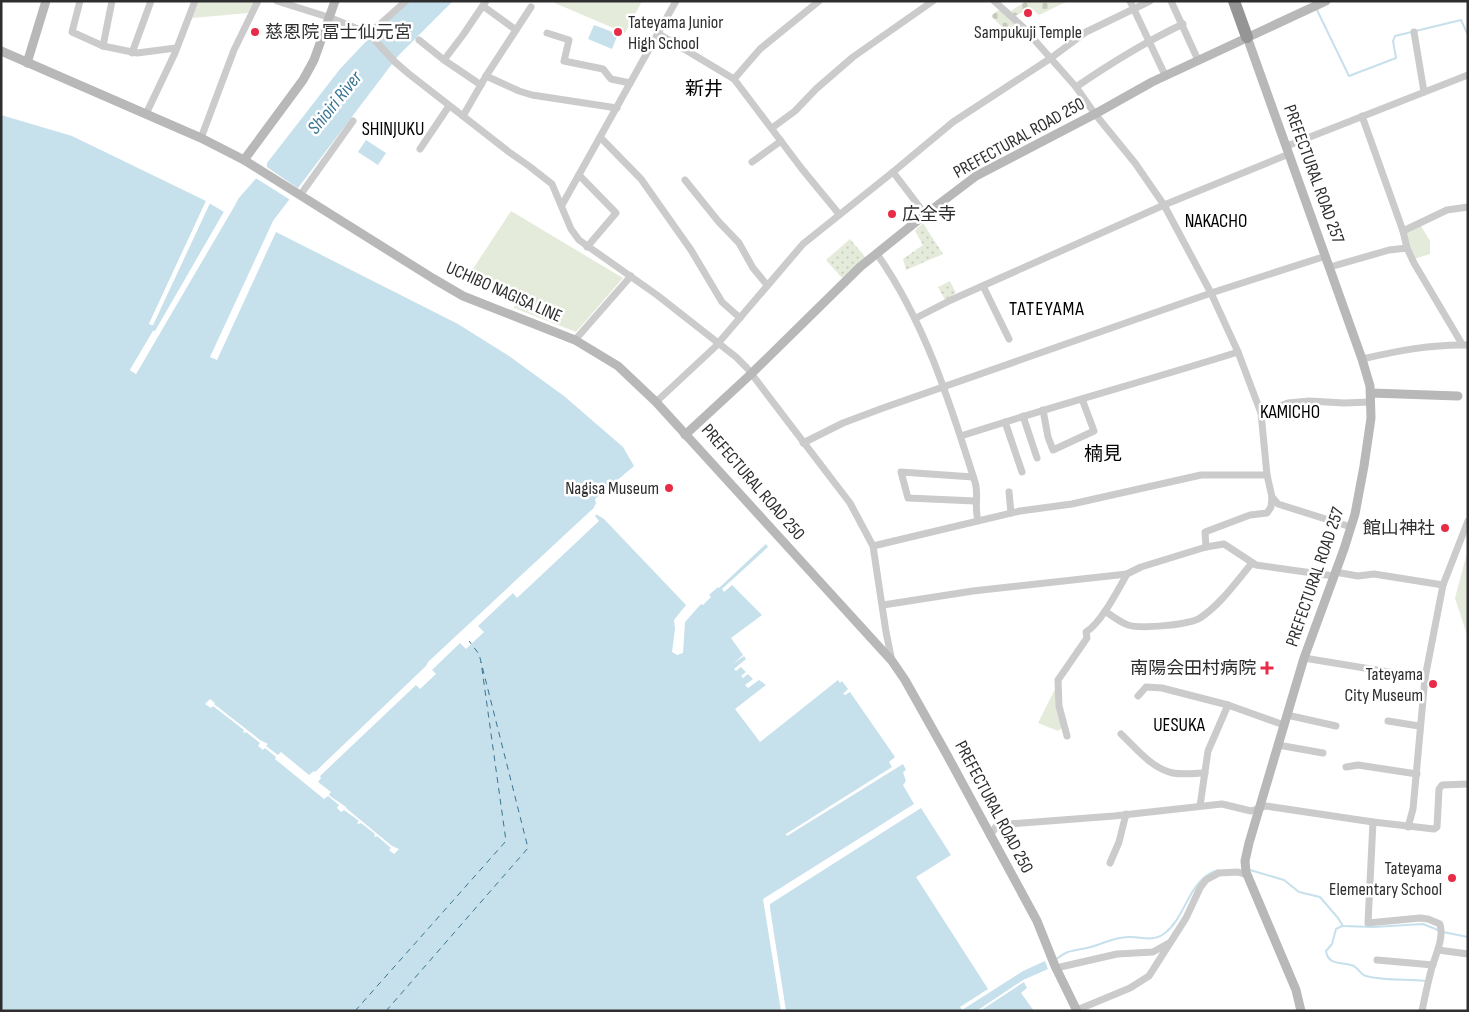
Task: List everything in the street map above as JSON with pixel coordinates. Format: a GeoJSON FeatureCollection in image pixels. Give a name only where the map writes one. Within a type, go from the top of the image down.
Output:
{"type":"FeatureCollection","features":[{"type":"Feature","properties":{"kind":"highway"},"geometry":{"type":"LineString","coordinates":[[1234,1],[1247,37]]}},
{"type":"Feature","properties":{"kind":"main road"},"geometry":{"type":"LineString","coordinates":[[27,62],[46,1]]}},
{"type":"Feature","properties":{"kind":"main road"},"geometry":{"type":"LineString","coordinates":[[244,160],[303,80],[314,60],[336,1]]}},
{"type":"Feature","properties":{"kind":"main road","name":"PREFECTURAL ROAD 250"},"geometry":{"type":"LineString","coordinates":[[1077,1010],[1056,967],[1037,921],[942,744],[905,680],[892,661],[685,435],[751,374],[860,267],[926,214],[987,170],[1165,75],[1326,1]]}},
{"type":"Feature","properties":{"kind":"main road","name":"PREFECTURAL ROAD 257"},"geometry":{"type":"LineString","coordinates":[[1246,871],[1249,842],[1304,658],[1351,527],[1364,466],[1371,398],[1362,359],[1247,37]]}},
{"type":"Feature","properties":{"kind":"main road","name":"UCHIBO NAGISA LINE"},"geometry":{"type":"LineString","coordinates":[[1,51],[201,138],[261,169],[463,296],[575,340],[618,366],[629,375],[685,435]]}},
{"type":"Feature","properties":{"kind":"main road"},"geometry":{"type":"LineString","coordinates":[[1371,398],[1458,396]]}},
{"type":"Feature","properties":{"kind":"main road"},"geometry":{"type":"LineString","coordinates":[[1246,871],[1296,990],[1301,1011]]}},
{"type":"Feature","properties":{"kind":"street"},"geometry":{"type":"LineString","coordinates":[[80,1],[72,32],[103,46],[132,53],[176,48]]}},
{"type":"Feature","properties":{"kind":"street"},"geometry":{"type":"LineString","coordinates":[[103,46],[112,1]]}},
{"type":"Feature","properties":{"kind":"street"},"geometry":{"type":"LineString","coordinates":[[132,53],[151,1]]}},
{"type":"Feature","properties":{"kind":"street"},"geometry":{"type":"LineString","coordinates":[[146,114],[195,1]]}},
{"type":"Feature","properties":{"kind":"street"},"geometry":{"type":"LineString","coordinates":[[201,138],[234,50],[258,1]]}},
{"type":"Feature","properties":{"kind":"street"},"geometry":{"type":"LineString","coordinates":[[277,1],[293,4],[370,35],[395,62],[552,184],[575,237],[631,276],[736,357],[850,503],[873,546],[892,661]]}},
{"type":"Feature","properties":{"kind":"street"},"geometry":{"type":"LineString","coordinates":[[370,35],[406,1]]}},
{"type":"Feature","properties":{"kind":"street"},"geometry":{"type":"LineString","coordinates":[[562,205],[630,83],[660,34],[676,1]]}},
{"type":"Feature","properties":{"kind":"street"},"geometry":{"type":"LineString","coordinates":[[734,79],[760,48],[819,1]]}},
{"type":"Feature","properties":{"kind":"street"},"geometry":{"type":"LineString","coordinates":[[772,128],[796,111],[816,89],[853,56],[933,1]]}},
{"type":"Feature","properties":{"kind":"street"},"geometry":{"type":"LineString","coordinates":[[994,1],[1051,58],[1135,163],[1164,205],[1211,292],[1238,352],[1261,413],[1267,475],[1272,497],[1271,507],[1267,513],[1250,515],[1205,532],[1206,547]]}},
{"type":"Feature","properties":{"kind":"street"},"geometry":{"type":"LineString","coordinates":[[1130,1],[1165,75]]}},
{"type":"Feature","properties":{"kind":"street"},"geometry":{"type":"LineString","coordinates":[[656,402],[715,346],[802,244],[952,122],[1051,58],[1086,32],[1150,1]]}},
{"type":"Feature","properties":{"kind":"street"},"geometry":{"type":"LineString","coordinates":[[1171,1],[1198,60]]}},
{"type":"Feature","properties":{"kind":"street"},"geometry":{"type":"LineString","coordinates":[[444,60],[485,4],[516,30]]}},
{"type":"Feature","properties":{"kind":"street"},"geometry":{"type":"LineString","coordinates":[[463,116],[486,76],[531,7]]}},
{"type":"Feature","properties":{"kind":"street"},"geometry":{"type":"LineString","coordinates":[[1076,87],[1150,40],[1183,24]]}},
{"type":"Feature","properties":{"kind":"street"},"geometry":{"type":"LineString","coordinates":[[1414,32],[1424,92]]}},
{"type":"Feature","properties":{"kind":"street"},"geometry":{"type":"LineString","coordinates":[[547,34],[569,40],[564,61],[603,69],[611,78],[630,83]]}},
{"type":"Feature","properties":{"kind":"street"},"geometry":{"type":"LineString","coordinates":[[660,34],[734,79],[802,169],[839,214]]}},
{"type":"Feature","properties":{"kind":"street"},"geometry":{"type":"LineString","coordinates":[[418,40],[481,85]]}},
{"type":"Feature","properties":{"kind":"street"},"geometry":{"type":"LineString","coordinates":[[916,318],[983,286],[1362,116],[1468,75]]}},
{"type":"Feature","properties":{"kind":"street"},"geometry":{"type":"LineString","coordinates":[[486,76],[532,95],[617,108]]}},
{"type":"Feature","properties":{"kind":"street"},"geometry":{"type":"LineString","coordinates":[[420,149],[450,106]]}},
{"type":"Feature","properties":{"kind":"street"},"geometry":{"type":"LineString","coordinates":[[1362,116],[1407,248],[1414,263],[1465,345]]}},
{"type":"Feature","properties":{"kind":"street"},"geometry":{"type":"LineString","coordinates":[[299,193],[353,121]]}},
{"type":"Feature","properties":{"kind":"street"},"geometry":{"type":"LineString","coordinates":[[601,138],[640,179],[691,250],[722,302],[740,318]]}},
{"type":"Feature","properties":{"kind":"street"},"geometry":{"type":"LineString","coordinates":[[752,162],[781,141]]}},
{"type":"Feature","properties":{"kind":"street"},"geometry":{"type":"LineString","coordinates":[[892,172],[926,214]]}},
{"type":"Feature","properties":{"kind":"street"},"geometry":{"type":"LineString","coordinates":[[579,175],[616,213],[587,247]]}},
{"type":"Feature","properties":{"kind":"street"},"geometry":{"type":"LineString","coordinates":[[685,180],[718,222],[739,243],[753,268],[767,285]]}},
{"type":"Feature","properties":{"kind":"street"},"geometry":{"type":"LineString","coordinates":[[1403,232],[1447,210],[1468,207]]}},
{"type":"Feature","properties":{"kind":"street"},"geometry":{"type":"LineString","coordinates":[[1330,267],[1389,250],[1407,248]]}},
{"type":"Feature","properties":{"kind":"street"},"geometry":{"type":"LineString","coordinates":[[877,254],[896,280],[916,318],[943,388],[961,436],[976,485],[975,501],[978,520]]}},
{"type":"Feature","properties":{"kind":"street"},"geometry":{"type":"LineString","coordinates":[[803,443],[843,423],[1211,292],[1326,256]]}},
{"type":"Feature","properties":{"kind":"street"},"geometry":{"type":"LineString","coordinates":[[575,340],[631,276]]}},
{"type":"Feature","properties":{"kind":"street"},"geometry":{"type":"LineString","coordinates":[[983,286],[1009,339]]}},
{"type":"Feature","properties":{"kind":"street"},"geometry":{"type":"LineString","coordinates":[[1362,359],[1396,351],[1445,345],[1465,345]]}},
{"type":"Feature","properties":{"kind":"street"},"geometry":{"type":"LineString","coordinates":[[961,436],[1238,352]]}},
{"type":"Feature","properties":{"kind":"street"},"geometry":{"type":"LineString","coordinates":[[1261,413],[1288,403],[1309,401],[1344,403],[1371,398]]}},
{"type":"Feature","properties":{"kind":"street"},"geometry":{"type":"LineString","coordinates":[[1043,410],[1048,437],[1053,450],[1094,431],[1082,399]]}},
{"type":"Feature","properties":{"kind":"street"},"geometry":{"type":"LineString","coordinates":[[1023,416],[1037,458]]}},
{"type":"Feature","properties":{"kind":"street"},"geometry":{"type":"LineString","coordinates":[[1005,422],[1022,472]]}},
{"type":"Feature","properties":{"kind":"street"},"geometry":{"type":"LineString","coordinates":[[973,477],[901,472],[908,498],[975,501]]}},
{"type":"Feature","properties":{"kind":"street"},"geometry":{"type":"LineString","coordinates":[[873,546],[978,520],[1072,504],[1201,476],[1267,475]]}},
{"type":"Feature","properties":{"kind":"street"},"geometry":{"type":"LineString","coordinates":[[1009,492],[1012,513]]}},
{"type":"Feature","properties":{"kind":"street"},"geometry":{"type":"LineString","coordinates":[[1272,497],[1278,504],[1351,527]]}},
{"type":"Feature","properties":{"kind":"street"},"geometry":{"type":"LineString","coordinates":[[1408,827],[1413,809],[1417,774],[1419,726],[1425,678],[1443,585],[1468,521]]}},
{"type":"Feature","properties":{"kind":"street"},"geometry":{"type":"LineString","coordinates":[[883,605],[973,591],[1127,574],[1142,567],[1206,547],[1224,544],[1256,565],[1358,576],[1374,574],[1443,585]]}},
{"type":"Feature","properties":{"kind":"street"},"geometry":{"type":"LineString","coordinates":[[1105,612],[1128,625],[1174,625],[1198,620],[1216,605],[1252,563]]}},
{"type":"Feature","properties":{"kind":"street"},"geometry":{"type":"LineString","coordinates":[[1067,736],[1059,706],[1058,680],[1086,638],[1086,632],[1093,628],[1105,612],[1127,574]]}},
{"type":"Feature","properties":{"kind":"street"},"geometry":{"type":"LineString","coordinates":[[1304,658],[1425,678]]}},
{"type":"Feature","properties":{"kind":"street"},"geometry":{"type":"LineString","coordinates":[[1138,696],[1146,687],[1151,686],[1286,720],[1336,726]]}},
{"type":"Feature","properties":{"kind":"street"},"geometry":{"type":"LineString","coordinates":[[1200,806],[1208,751],[1228,705]]}},
{"type":"Feature","properties":{"kind":"street"},"geometry":{"type":"LineString","coordinates":[[1388,721],[1419,726]]}},
{"type":"Feature","properties":{"kind":"street"},"geometry":{"type":"LineString","coordinates":[[1121,734],[1154,765],[1165,771],[1184,774],[1205,773]]}},
{"type":"Feature","properties":{"kind":"street"},"geometry":{"type":"LineString","coordinates":[[1278,745],[1323,753]]}},
{"type":"Feature","properties":{"kind":"street"},"geometry":{"type":"LineString","coordinates":[[1346,767],[1358,765],[1417,774]]}},
{"type":"Feature","properties":{"kind":"street"},"geometry":{"type":"LineString","coordinates":[[990,836],[997,825],[1222,804],[1251,811],[1261,806],[1266,806],[1408,827],[1434,829],[1437,827],[1439,789],[1442,785],[1468,784]]}},
{"type":"Feature","properties":{"kind":"street"},"geometry":{"type":"LineString","coordinates":[[1110,864],[1119,842],[1126,814]]}},
{"type":"Feature","properties":{"kind":"street"},"geometry":{"type":"LineString","coordinates":[[1373,822],[1368,923],[1420,918],[1440,924],[1441,931],[1438,950],[1422,1011]]}},
{"type":"Feature","properties":{"kind":"street"},"geometry":{"type":"LineString","coordinates":[[1077,1010],[1130,988],[1149,976],[1186,918],[1200,888],[1206,880],[1219,873],[1246,871]]}},
{"type":"Feature","properties":{"kind":"street"},"geometry":{"type":"LineString","coordinates":[[1056,967],[1117,954],[1152,952],[1169,943]]}},
{"type":"Feature","properties":{"kind":"street"},"geometry":{"type":"LineString","coordinates":[[1438,950],[1468,954]]}},
{"type":"Feature","properties":{"kind":"street"},"geometry":{"type":"LineString","coordinates":[[1377,960],[1433,965]]}},
{"type":"Feature","properties":{"kind":"green space"},"geometry":{"type":"Polygon","coordinates":[[[199,1],[255,1],[249,13],[192,18],[199,1]]]}},
{"type":"Feature","properties":{"kind":"green space"},"geometry":{"type":"Polygon","coordinates":[[[550,1],[642,1],[625,33],[550,1]]]}},
{"type":"Feature","properties":{"kind":"green space"},"geometry":{"type":"Polygon","coordinates":[[[1026,1],[1068,1],[1039,15],[1031,8],[1015,16],[1011,11],[1026,1]]]}},
{"type":"Feature","properties":{"kind":"green space"},"geometry":{"type":"Polygon","coordinates":[[[1001,10],[1018,27],[1009,34],[991,16],[1001,10]]]}},
{"type":"Feature","properties":{"kind":"green space"},"geometry":{"type":"Polygon","coordinates":[[[511,211],[623,278],[576,332],[514,308],[515,301],[471,283],[467,278],[511,211]]]}},
{"type":"Feature","properties":{"kind":"green space"},"geometry":{"type":"Polygon","coordinates":[[[923,223],[943,254],[906,270],[903,259],[923,245],[915,231],[923,223]]]}},
{"type":"Feature","properties":{"kind":"green space"},"geometry":{"type":"Polygon","coordinates":[[[1421,226],[1430,241],[1430,254],[1414,259],[1406,233],[1421,226]]]}},
{"type":"Feature","properties":{"kind":"green space"},"geometry":{"type":"Polygon","coordinates":[[[850,239],[866,258],[842,278],[826,260],[850,239]]]}},
{"type":"Feature","properties":{"kind":"green space"},"geometry":{"type":"Polygon","coordinates":[[[950,281],[956,293],[945,300],[938,287],[950,281]]]}},
{"type":"Feature","properties":{"kind":"green space"},"geometry":{"type":"Polygon","coordinates":[[[1468,549],[1468,638],[1455,598],[1468,549]]]}},
{"type":"Feature","properties":{"kind":"green space"},"geometry":{"type":"Polygon","coordinates":[[[1055,689],[1062,725],[1058,731],[1038,723],[1055,689]]]}},
{"type":"Feature","properties":{"kind":"water","name":"Shioiri River"},"geometry":{"type":"Polygon","coordinates":[[[409,1],[453,1],[398,56],[273,221],[210,357],[217,360],[276,232],[458,324],[509,356],[564,396],[623,447],[634,466],[595,499],[594,507],[596,514],[604,519],[686,605],[674,620],[675,629],[672,652],[677,655],[683,653],[685,622],[701,604],[703,605],[711,597],[709,595],[766,544],[768,547],[722,589],[724,592],[732,585],[762,615],[731,638],[743,655],[733,664],[744,656],[746,659],[734,669],[736,671],[741,667],[746,672],[741,676],[743,678],[748,674],[753,679],[745,685],[748,688],[759,680],[766,685],[735,709],[760,742],[838,680],[840,683],[842,681],[848,689],[843,694],[845,695],[850,692],[895,757],[889,762],[892,767],[786,834],[787,836],[903,764],[906,770],[903,772],[906,781],[903,785],[914,804],[763,899],[781,1011],[1,1011],[1,115],[72,136],[206,201],[149,324],[153,325],[209,203],[224,212],[155,332],[153,331],[130,370],[136,374],[238,199],[267,166],[267,163],[340,69],[373,34],[409,1]]]}},
{"type":"Feature","properties":{"kind":"water"},"geometry":{"type":"Polygon","coordinates":[[[594,25],[618,34],[612,49],[588,39],[594,25]]]}},
{"type":"Feature","properties":{"kind":"water"},"geometry":{"type":"Polygon","coordinates":[[[366,140],[386,153],[378,165],[358,152],[366,140]]]}},
{"type":"Feature","properties":{"kind":"water"},"geometry":{"type":"Polygon","coordinates":[[[921,808],[951,855],[916,877],[988,989],[960,1007],[962,1010],[1023,971],[1045,961],[1048,969],[1023,980],[979,1011],[786,1011],[770,904],[921,808]]]}},
{"type":"Feature","properties":{"kind":"water"},"geometry":{"type":"Polygon","coordinates":[[[1024,982],[1027,988],[1021,993],[1034,1011],[980,1011],[1024,982]]]}},
{"type":"Feature","properties":{"kind":"pier"},"geometry":{"type":"Polygon","coordinates":[[[264,165],[299,189],[292,201],[254,177],[264,165]]]}},
{"type":"Feature","properties":{"kind":"pier"},"geometry":{"type":"Polygon","coordinates":[[[236,198],[238,199],[234,207],[136,374],[130,370],[153,331],[155,331],[225,210],[226,214],[157,333],[154,334],[134,370],[136,371],[236,198]]]}},
{"type":"Feature","properties":{"kind":"pier"},"geometry":{"type":"Polygon","coordinates":[[[207,199],[211,201],[153,325],[149,324],[207,199]]]}},
{"type":"Feature","properties":{"kind":"pier"},"geometry":{"type":"Polygon","coordinates":[[[599,503],[597,507],[598,513],[595,516],[599,521],[517,598],[513,593],[478,626],[484,632],[466,649],[460,643],[432,670],[436,674],[420,689],[416,685],[320,776],[321,778],[318,782],[331,792],[330,796],[392,846],[399,849],[394,854],[389,850],[391,848],[377,836],[374,836],[375,834],[361,823],[357,823],[359,821],[344,810],[341,812],[337,808],[339,805],[328,796],[324,799],[275,759],[276,757],[265,748],[263,750],[258,746],[260,743],[246,732],[243,732],[244,730],[213,706],[211,708],[205,704],[210,699],[260,740],[268,744],[266,746],[278,755],[281,752],[309,775],[315,772],[428,662],[599,503]]]}},
{"type":"Feature","properties":{"kind":"waterway"},"geometry":{"type":"LineString","coordinates":[[1316,8],[1349,76],[1396,58],[1393,41],[1395,36],[1461,20],[1468,35]]}},
{"type":"Feature","properties":{"kind":"waterway"},"geometry":{"type":"LineString","coordinates":[[1055,960],[1068,952],[1118,938],[1156,938],[1160,936],[1172,926],[1200,881],[1218,870]]}},
{"type":"Feature","properties":{"kind":"waterway"},"geometry":{"type":"LineString","coordinates":[[1250,870],[1284,880],[1299,892],[1320,897],[1343,926],[1374,927],[1423,924],[1438,930]]}},
{"type":"Feature","properties":{"kind":"waterway"},"geometry":{"type":"LineString","coordinates":[[1342,926],[1336,929],[1332,944],[1326,951],[1329,959],[1332,961],[1353,966],[1364,975],[1373,978],[1425,981]]}},
{"type":"Feature","properties":{"kind":"waterway"},"geometry":{"type":"LineString","coordinates":[[1443,932],[1468,937]]}},
{"type":"Feature","properties":{"kind":"ferry route"},"geometry":{"type":"LineString","coordinates":[[386,1011],[528,848],[479,654],[469,641]]}},
{"type":"Feature","properties":{"kind":"ferry route"},"geometry":{"type":"LineString","coordinates":[[355,1011],[506,841],[481,662]]}},
{"type":"Feature","properties":{"kind":"place","name":"Sampukuji Temple"},"geometry":{"type":"Point","coordinates":[1028,13]}},
{"type":"Feature","properties":{"kind":"place","name":"慈恩院 冨士仙元宮"},"geometry":{"type":"Point","coordinates":[255,32]}},
{"type":"Feature","properties":{"kind":"place","name":"Tateyama Junior High School"},"geometry":{"type":"Point","coordinates":[618,32]}},
{"type":"Feature","properties":{"kind":"place","name":"広全寺"},"geometry":{"type":"Point","coordinates":[892,214]}},
{"type":"Feature","properties":{"kind":"place","name":"Nagisa Museum"},"geometry":{"type":"Point","coordinates":[669,488]}},
{"type":"Feature","properties":{"kind":"place","name":"館山神社"},"geometry":{"type":"Point","coordinates":[1445,528]}},
{"type":"Feature","properties":{"kind":"place","name":"南陽会田村病院"},"geometry":{"type":"Point","coordinates":[1267,668]}},
{"type":"Feature","properties":{"kind":"place","name":"Tateyama City Museum"},"geometry":{"type":"Point","coordinates":[1433,684]}},
{"type":"Feature","properties":{"kind":"place","name":"Tateyama Elementary School"},"geometry":{"type":"Point","coordinates":[1452,878]}},
{"type":"Feature","properties":{"kind":"district","name":"新井"},"geometry":{"type":"Point","coordinates":[704,89]}},
{"type":"Feature","properties":{"kind":"district","name":"SHINJUKU"},"geometry":{"type":"Point","coordinates":[393,129]}},
{"type":"Feature","properties":{"kind":"district","name":"NAKACHO"},"geometry":{"type":"Point","coordinates":[1216,221]}},
{"type":"Feature","properties":{"kind":"district","name":"TATEYAMA"},"geometry":{"type":"Point","coordinates":[1047,309]}},
{"type":"Feature","properties":{"kind":"district","name":"KAMICHO"},"geometry":{"type":"Point","coordinates":[1290,412]}},
{"type":"Feature","properties":{"kind":"district","name":"楠見"},"geometry":{"type":"Point","coordinates":[1103,454]}},
{"type":"Feature","properties":{"kind":"district","name":"UESUKA"},"geometry":{"type":"Point","coordinates":[1179,725]}}]}
